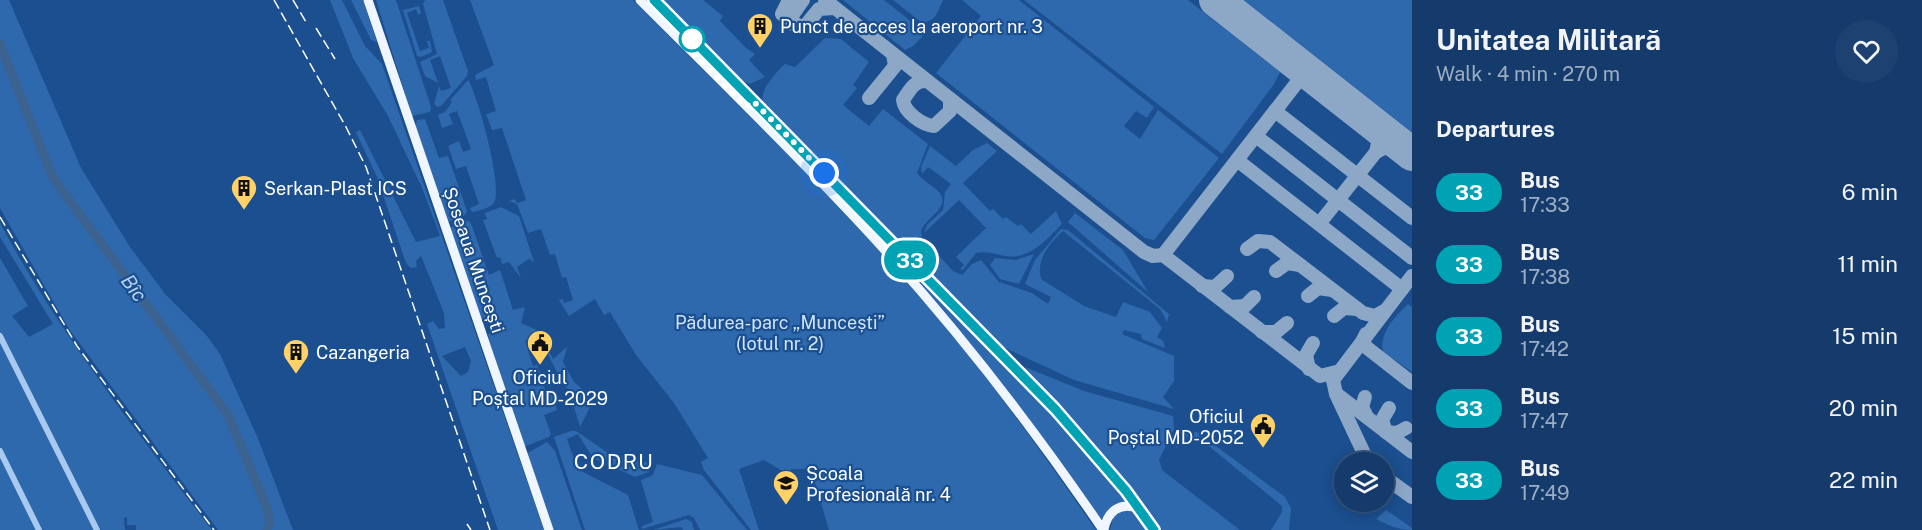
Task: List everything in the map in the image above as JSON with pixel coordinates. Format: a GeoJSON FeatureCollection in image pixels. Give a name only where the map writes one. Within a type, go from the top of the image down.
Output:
{"type":"FeatureCollection","features":[{"type":"Feature","properties":{"kind":"main road","name":"Șoseaua Muncești"},"geometry":{"type":"LineString","coordinates":[[368,0],[549,530]]}},
{"type":"Feature","properties":{"kind":"main road"},"geometry":{"type":"LineString","coordinates":[[640,0],[750,104],[1055,409],[1154,530]]}},
{"type":"Feature","properties":{"kind":"main road"},"geometry":{"type":"LineString","coordinates":[[654,0],[923,294],[1005,393],[1103,530]]}},
{"type":"Feature","properties":{"kind":"main road"},"geometry":{"type":"LineString","coordinates":[[1103,530],[1107,519],[1117,508],[1130,506],[1138,508]]}},
{"type":"Feature","properties":{"kind":"street"},"geometry":{"type":"LineString","coordinates":[[0,336],[97,530]]}},
{"type":"Feature","properties":{"kind":"street"},"geometry":{"type":"LineString","coordinates":[[0,451],[39,530]]}},
{"type":"Feature","properties":{"kind":"green space"},"geometry":{"type":"Polygon","coordinates":[[[0,0],[9,0],[81,168],[130,247],[166,295],[207,336],[220,354],[259,441],[293,530],[218,530],[69,329],[0,208],[0,0]]]}},
{"type":"Feature","properties":{"kind":"green space"},"geometry":{"type":"Polygon","coordinates":[[[330,0],[342,0],[365,46],[382,64],[544,530],[498,530],[427,324],[433,321],[439,329],[445,328],[444,313],[421,256],[416,261],[417,267],[411,268],[406,263],[377,177],[356,132],[360,130],[416,242],[440,236],[423,190],[388,116],[353,58],[330,0]],[[465,347],[442,356],[461,376],[468,372],[471,361],[465,347]]]}},
{"type":"Feature","properties":{"kind":"green space"},"geometry":{"type":"Polygon","coordinates":[[[351,0],[363,0],[377,42],[371,40],[351,0]]]}},
{"type":"Feature","properties":{"kind":"green space"},"geometry":{"type":"Polygon","coordinates":[[[376,0],[396,0],[431,107],[430,112],[412,116],[376,0]]]}},
{"type":"Feature","properties":{"kind":"green space"},"geometry":{"type":"Polygon","coordinates":[[[425,0],[443,0],[468,71],[467,76],[441,106],[437,107],[434,104],[439,86],[441,91],[451,88],[440,56],[430,60],[438,83],[425,76],[420,62],[437,54],[423,4],[425,0]]]}},
{"type":"Feature","properties":{"kind":"green space","name":"Pădurea-parc „Muncești” (lotul nr. 2)"},"geometry":{"type":"Polygon","coordinates":[[[470,0],[633,0],[808,175],[909,284],[1006,404],[1096,530],[829,530],[811,469],[791,469],[791,476],[764,460],[739,469],[759,530],[751,530],[704,470],[701,462],[708,458],[674,403],[636,355],[610,312],[604,315],[595,299],[569,316],[559,300],[563,299],[564,303],[573,300],[566,277],[562,278],[555,254],[550,255],[541,229],[528,233],[517,204],[509,201],[515,199],[517,203],[526,200],[502,128],[492,130],[486,114],[496,111],[486,77],[476,80],[475,75],[494,65],[470,0]]]}},
{"type":"Feature","properties":{"kind":"green space"},"geometry":{"type":"Polygon","coordinates":[[[662,0],[703,0],[723,16],[720,21],[755,54],[749,60],[765,77],[750,84],[739,79],[662,0]]]}},
{"type":"Feature","properties":{"kind":"green space"},"geometry":{"type":"Polygon","coordinates":[[[843,0],[884,0],[923,31],[922,37],[905,50],[843,0]]]}},
{"type":"Feature","properties":{"kind":"green space"},"geometry":{"type":"Polygon","coordinates":[[[893,0],[943,0],[938,12],[930,21],[921,22],[893,0]]]}},
{"type":"Feature","properties":{"kind":"green space"},"geometry":{"type":"Polygon","coordinates":[[[962,0],[1019,0],[1154,107],[1147,118],[1136,111],[1124,126],[1140,139],[1158,110],[1219,158],[1154,240],[1145,238],[936,73],[981,16],[962,0]]]}},
{"type":"Feature","properties":{"kind":"green space"},"geometry":{"type":"Polygon","coordinates":[[[1024,0],[1188,0],[1280,72],[1274,84],[1222,154],[1024,0]]]}},
{"type":"Feature","properties":{"kind":"green space"},"geometry":{"type":"Polygon","coordinates":[[[1244,0],[1412,0],[1412,132],[1244,0]]]}},
{"type":"Feature","properties":{"kind":"green space"},"geometry":{"type":"Polygon","coordinates":[[[419,6],[421,13],[418,15],[416,9],[407,13],[420,51],[429,48],[427,41],[430,41],[432,52],[421,57],[417,56],[403,10],[419,6]]]}},
{"type":"Feature","properties":{"kind":"green space"},"geometry":{"type":"Polygon","coordinates":[[[825,38],[841,39],[869,62],[853,85],[857,88],[843,105],[869,126],[883,109],[928,144],[917,173],[939,192],[942,203],[923,226],[922,237],[953,271],[962,275],[972,264],[981,260],[999,282],[1032,293],[1048,304],[1051,297],[1025,284],[1035,260],[1061,229],[1068,230],[1169,314],[1167,322],[1160,309],[1063,231],[1042,258],[1041,279],[1084,306],[1116,317],[1123,302],[1150,312],[1162,328],[1157,337],[1163,341],[1165,348],[1142,339],[1141,334],[1124,330],[1122,334],[1174,356],[1174,381],[1163,397],[1174,409],[1074,380],[1003,347],[764,108],[762,102],[765,90],[776,73],[785,64],[795,67],[825,38]]]}},
{"type":"Feature","properties":{"kind":"green space"},"geometry":{"type":"Polygon","coordinates":[[[468,80],[488,141],[493,162],[496,194],[492,205],[472,212],[470,208],[479,204],[466,166],[456,169],[448,146],[459,141],[463,152],[471,149],[457,111],[449,114],[453,124],[442,128],[438,115],[445,112],[452,102],[450,100],[468,80]]]}},
{"type":"Feature","properties":{"kind":"green space"},"geometry":{"type":"Polygon","coordinates":[[[753,106],[1046,406],[1126,501],[1100,521],[985,364],[753,106]]]}},
{"type":"Feature","properties":{"kind":"green space"},"geometry":{"type":"Polygon","coordinates":[[[425,119],[439,158],[448,156],[467,211],[465,215],[449,222],[415,126],[417,120],[425,119]]]}},
{"type":"Feature","properties":{"kind":"green space"},"geometry":{"type":"Polygon","coordinates":[[[987,143],[997,151],[963,183],[990,211],[993,209],[1003,219],[1006,217],[1018,226],[1021,224],[1031,234],[1056,211],[1062,224],[1030,252],[1014,256],[976,253],[963,270],[960,269],[964,265],[956,257],[986,228],[959,200],[924,233],[927,225],[943,210],[945,192],[951,184],[928,167],[922,174],[921,167],[930,146],[956,166],[973,150],[987,143]]]}},
{"type":"Feature","properties":{"kind":"green space"},"geometry":{"type":"Polygon","coordinates":[[[501,207],[519,216],[534,262],[529,259],[517,267],[521,278],[509,262],[502,264],[500,257],[497,258],[483,220],[487,219],[485,213],[501,207]]]}},
{"type":"Feature","properties":{"kind":"green space"},"geometry":{"type":"Polygon","coordinates":[[[1075,213],[1123,250],[1148,292],[1068,222],[1075,213]]]}},
{"type":"Feature","properties":{"kind":"green space"},"geometry":{"type":"Polygon","coordinates":[[[463,220],[469,221],[472,226],[489,275],[500,270],[513,310],[525,307],[521,323],[539,331],[553,359],[567,347],[563,362],[574,382],[594,399],[580,427],[569,390],[562,382],[537,333],[533,334],[533,337],[525,341],[533,366],[537,365],[547,395],[552,394],[557,410],[544,415],[551,434],[549,437],[526,446],[523,444],[490,343],[488,334],[493,332],[488,319],[480,318],[450,228],[463,220]]]}},
{"type":"Feature","properties":{"kind":"green space"},"geometry":{"type":"Polygon","coordinates":[[[0,223],[23,264],[73,342],[212,530],[136,530],[136,525],[127,525],[127,517],[124,518],[125,530],[0,530],[0,258],[28,306],[12,316],[29,337],[53,324],[0,237],[0,223]]]}},
{"type":"Feature","properties":{"kind":"green space"},"geometry":{"type":"Polygon","coordinates":[[[1034,254],[1019,284],[1000,279],[990,265],[995,258],[1016,260],[1034,254]]]}},
{"type":"Feature","properties":{"kind":"green space"},"geometry":{"type":"Polygon","coordinates":[[[1408,304],[1412,307],[1412,372],[1392,358],[1386,358],[1382,343],[1387,329],[1408,304]]]}},
{"type":"Feature","properties":{"kind":"green space"},"geometry":{"type":"Polygon","coordinates":[[[1025,367],[1084,391],[1173,416],[1174,429],[1159,460],[1162,470],[1240,530],[1162,530],[1113,467],[1024,370],[1025,367]]]}},
{"type":"Feature","properties":{"kind":"green space"},"geometry":{"type":"Polygon","coordinates":[[[576,431],[611,455],[651,463],[649,472],[635,477],[593,458],[578,434],[567,439],[576,465],[583,472],[628,495],[639,530],[585,530],[554,437],[576,431]]]}},
{"type":"Feature","properties":{"kind":"green space"},"geometry":{"type":"Polygon","coordinates":[[[1197,432],[1285,497],[1291,508],[1289,530],[1271,530],[1282,512],[1282,506],[1205,443],[1188,436],[1175,449],[1184,434],[1197,432]]]}},
{"type":"Feature","properties":{"kind":"green space"},"geometry":{"type":"Polygon","coordinates":[[[547,442],[555,451],[582,530],[553,530],[526,454],[547,442]]]}},
{"type":"Feature","properties":{"kind":"green space"},"geometry":{"type":"Polygon","coordinates":[[[657,464],[702,475],[747,530],[700,530],[694,518],[689,515],[642,529],[642,526],[653,522],[641,480],[653,475],[657,464]]]}},
{"type":"Feature","properties":{"kind":"green space"},"geometry":{"type":"Polygon","coordinates":[[[1129,509],[1139,516],[1148,530],[1110,530],[1114,514],[1129,509]]]}},
{"type":"Feature","properties":{"kind":"green space"},"geometry":{"type":"Polygon","coordinates":[[[1384,512],[1389,512],[1412,530],[1396,528],[1376,519],[1384,512]]]}},
{"type":"Feature","properties":{"kind":"green space"},"geometry":{"type":"Polygon","coordinates":[[[686,519],[692,522],[694,530],[683,530],[681,527],[653,530],[686,519]]]}},
{"type":"Feature","properties":{"kind":"waterway","name":"Bîc"},"geometry":{"type":"LineString","coordinates":[[0,44],[53,178],[228,415],[267,508],[270,523],[267,530]]}},
{"type":"Feature","properties":{"kind":"taxiway"},"geometry":{"type":"LineString","coordinates":[[789,0],[782,14],[800,27],[806,25],[819,9],[834,8]]}},
{"type":"Feature","properties":{"kind":"taxiway"},"geometry":{"type":"LineString","coordinates":[[794,25],[791,17],[803,0]]}},
{"type":"Feature","properties":{"kind":"taxiway"},"geometry":{"type":"LineString","coordinates":[[825,0],[1144,252],[1153,256],[1163,255]]}},
{"type":"Feature","properties":{"kind":"taxiway"},"geometry":{"type":"LineString","coordinates":[[869,98],[895,66],[893,54]]}},
{"type":"Feature","properties":{"kind":"taxiway"},"geometry":{"type":"LineString","coordinates":[[1306,71],[1163,255],[1320,376],[1336,372]]}},
{"type":"Feature","properties":{"kind":"taxiway"},"geometry":{"type":"LineString","coordinates":[[927,81],[916,84],[903,100],[904,105],[914,117],[934,126],[950,111],[950,99]]}},
{"type":"Feature","properties":{"kind":"taxiway"},"geometry":{"type":"LineString","coordinates":[[1275,111],[1412,218]]}},
{"type":"Feature","properties":{"kind":"taxiway"},"geometry":{"type":"LineString","coordinates":[[1319,224],[1376,152],[1379,139],[1374,124]]}},
{"type":"Feature","properties":{"kind":"taxiway"},"geometry":{"type":"LineString","coordinates":[[1256,136],[1412,258]]}},
{"type":"Feature","properties":{"kind":"taxiway"},"geometry":{"type":"LineString","coordinates":[[1376,152],[1392,144],[1406,149]]}},
{"type":"Feature","properties":{"kind":"taxiway"},"geometry":{"type":"LineString","coordinates":[[1237,160],[1402,289]]}},
{"type":"Feature","properties":{"kind":"taxiway"},"geometry":{"type":"LineString","coordinates":[[1247,249],[1258,241],[1270,242],[1363,313],[1375,316],[1384,311]]}},
{"type":"Feature","properties":{"kind":"taxiway"},"geometry":{"type":"LineString","coordinates":[[1276,271],[1287,263],[1300,265]]}},
{"type":"Feature","properties":{"kind":"taxiway"},"geometry":{"type":"LineString","coordinates":[[1202,286],[1215,287],[1227,276]]}},
{"type":"Feature","properties":{"kind":"taxiway"},"geometry":{"type":"LineString","coordinates":[[1363,452],[1336,394],[1333,380],[1412,276]]}},
{"type":"Feature","properties":{"kind":"taxiway"},"geometry":{"type":"LineString","coordinates":[[1308,296],[1318,288],[1332,290]]}},
{"type":"Feature","properties":{"kind":"taxiway"},"geometry":{"type":"LineString","coordinates":[[1230,307],[1245,306],[1254,297]]}},
{"type":"Feature","properties":{"kind":"taxiway"},"geometry":{"type":"LineString","coordinates":[[1334,316],[1344,308],[1357,309]]}},
{"type":"Feature","properties":{"kind":"taxiway"},"geometry":{"type":"LineString","coordinates":[[1262,332],[1276,332],[1287,323]]}},
{"type":"Feature","properties":{"kind":"taxiway"},"geometry":{"type":"LineString","coordinates":[[1366,334],[1363,340],[1366,347],[1412,383]]}},
{"type":"Feature","properties":{"kind":"taxiway"},"geometry":{"type":"LineString","coordinates":[[1309,369],[1306,355],[1313,343]]}},
{"type":"Feature","properties":{"kind":"taxiway"},"geometry":{"type":"LineString","coordinates":[[1338,395],[1412,452]]}},
{"type":"Feature","properties":{"kind":"taxiway"},"geometry":{"type":"LineString","coordinates":[[1365,397],[1362,407],[1367,417]]}},
{"type":"Feature","properties":{"kind":"taxiway"},"geometry":{"type":"LineString","coordinates":[[1389,408],[1382,420],[1386,432],[1397,433],[1406,428]]}},
{"type":"Feature","properties":{"kind":"taxiway"},"geometry":{"type":"LineString","coordinates":[[1394,484],[1412,497]]}},
{"type":"Feature","properties":{"kind":"runway"},"geometry":{"type":"LineString","coordinates":[[1216,0],[1412,154]]}},
{"type":"Feature","properties":{"kind":"railway"},"geometry":{"type":"LineString","coordinates":[[274,0],[366,167],[490,530]]}},
{"type":"Feature","properties":{"kind":"railway"},"geometry":{"type":"LineString","coordinates":[[293,0],[306,22]]}},
{"type":"Feature","properties":{"kind":"railway"},"geometry":{"type":"LineString","coordinates":[[316,28],[335,59]]}},
{"type":"Feature","properties":{"kind":"railway"},"geometry":{"type":"LineString","coordinates":[[0,217],[77,346],[214,530]]}},
{"type":"Feature","properties":{"kind":"railway"},"geometry":{"type":"LineString","coordinates":[[467,524],[471,530]]}},
{"type":"Feature","properties":{"kind":"bus line","name":"33"},"geometry":{"type":"LineString","coordinates":[[654,0],[1055,409],[1126,491],[1154,530]]}},
{"type":"Feature","properties":{"kind":"place","name":"Punct de acces la aeroport nr. 3"},"geometry":{"type":"Point","coordinates":[760,49]}},
{"type":"Feature","properties":{"kind":"place","name":"Serkan-Plast ICS"},"geometry":{"type":"Point","coordinates":[244,211]}},
{"type":"Feature","properties":{"kind":"place","name":"Oficiul Poștal MD-2029"},"geometry":{"type":"Point","coordinates":[540,366]}},
{"type":"Feature","properties":{"kind":"place","name":"Cazangeria"},"geometry":{"type":"Point","coordinates":[296,375]}},
{"type":"Feature","properties":{"kind":"place","name":"Oficiul Poștal MD-2052"},"geometry":{"type":"Point","coordinates":[1263,449]}},
{"type":"Feature","properties":{"kind":"place","name":"Școala Profesională nr. 4"},"geometry":{"type":"Point","coordinates":[786,506]}},
{"type":"Feature","properties":{"kind":"district","name":"CODRU"},"geometry":{"type":"Point","coordinates":[614,461]}},
{"type":"Feature","properties":{"kind":"route"},"geometry":{"type":"LineString","coordinates":[[692,39],[686,46],[746,107],[753,101],[824,173]]}}]}
